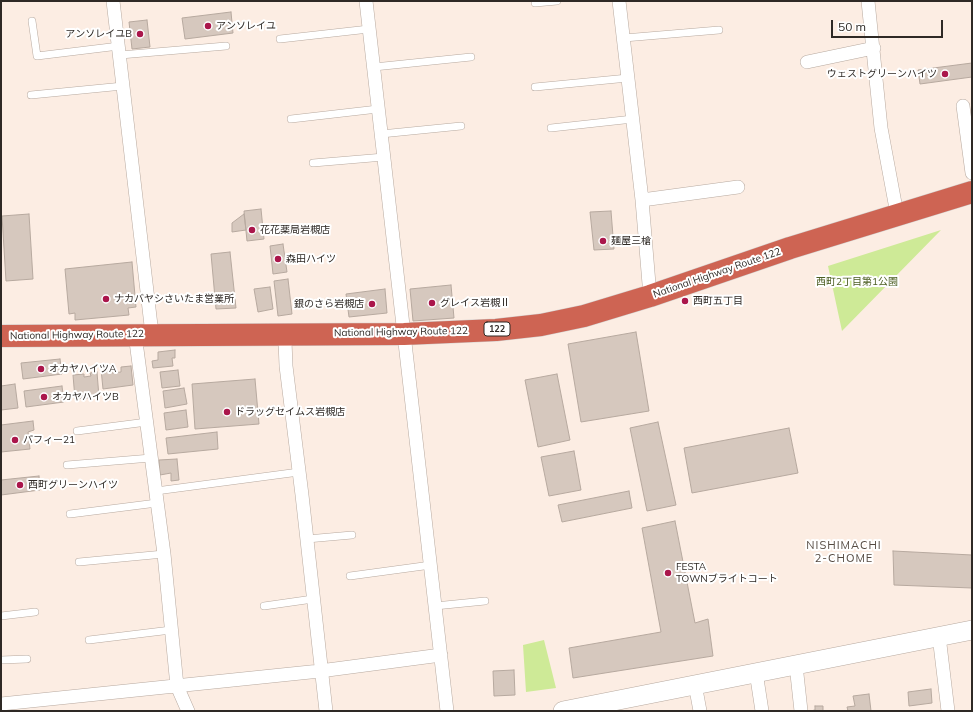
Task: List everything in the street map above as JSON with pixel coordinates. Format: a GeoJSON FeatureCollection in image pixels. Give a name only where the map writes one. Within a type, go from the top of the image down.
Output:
{"type":"FeatureCollection","features":[{"type":"Feature","properties":{"kind":"highway","name":"National Highway Route 122"},"geometry":{"type":"LineString","coordinates":[[1,336],[144,334],[404,334],[496,330],[541,325],[584,316],[650,296],[897,214],[972,192]]}},
{"type":"Feature","properties":{"kind":"street"},"geometry":{"type":"LineString","coordinates":[[114,1],[123,86],[144,334],[147,422],[164,554],[177,686],[188,711]]}},
{"type":"Feature","properties":{"kind":"street"},"geometry":{"type":"LineString","coordinates":[[366,1],[447,711]]}},
{"type":"Feature","properties":{"kind":"street"},"geometry":{"type":"LineString","coordinates":[[619,1],[642,200],[650,296]]}},
{"type":"Feature","properties":{"kind":"street"},"geometry":{"type":"LineString","coordinates":[[868,1],[881,128],[897,214]]}},
{"type":"Feature","properties":{"kind":"street"},"geometry":{"type":"LineString","coordinates":[[807,62],[874,48]]}},
{"type":"Feature","properties":{"kind":"street"},"geometry":{"type":"LineString","coordinates":[[963,106],[972,173]]}},
{"type":"Feature","properties":{"kind":"street"},"geometry":{"type":"LineString","coordinates":[[642,200],[738,187]]}},
{"type":"Feature","properties":{"kind":"street"},"geometry":{"type":"LineString","coordinates":[[287,334],[285,341],[286,366],[307,539],[320,671],[326,711]]}},
{"type":"Feature","properties":{"kind":"street"},"geometry":{"type":"LineString","coordinates":[[566,711],[972,630]]}},
{"type":"Feature","properties":{"kind":"street"},"geometry":{"type":"LineString","coordinates":[[939,636],[948,711]]}},
{"type":"Feature","properties":{"kind":"street"},"geometry":{"type":"LineString","coordinates":[[1,704],[320,671],[441,655]]}},
{"type":"Feature","properties":{"kind":"street"},"geometry":{"type":"LineString","coordinates":[[796,664],[801,711]]}},
{"type":"Feature","properties":{"kind":"street"},"geometry":{"type":"LineString","coordinates":[[756,672],[762,711]]}},
{"type":"Feature","properties":{"kind":"street"},"geometry":{"type":"LineString","coordinates":[[696,684],[700,711]]}},
{"type":"Feature","properties":{"kind":"lane"},"geometry":{"type":"LineString","coordinates":[[535,3],[557,1]]}},
{"type":"Feature","properties":{"kind":"lane"},"geometry":{"type":"LineString","coordinates":[[32,21],[37,56],[119,50],[226,46]]}},
{"type":"Feature","properties":{"kind":"lane"},"geometry":{"type":"LineString","coordinates":[[280,39],[369,28]]}},
{"type":"Feature","properties":{"kind":"lane"},"geometry":{"type":"LineString","coordinates":[[624,38],[719,30]]}},
{"type":"Feature","properties":{"kind":"lane"},"geometry":{"type":"LineString","coordinates":[[374,67],[471,57]]}},
{"type":"Feature","properties":{"kind":"lane"},"geometry":{"type":"LineString","coordinates":[[535,87],[628,78]]}},
{"type":"Feature","properties":{"kind":"lane"},"geometry":{"type":"LineString","coordinates":[[31,95],[123,86]]}},
{"type":"Feature","properties":{"kind":"lane"},"geometry":{"type":"LineString","coordinates":[[290,118],[378,109]]}},
{"type":"Feature","properties":{"kind":"lane"},"geometry":{"type":"LineString","coordinates":[[552,128],[633,119]]}},
{"type":"Feature","properties":{"kind":"lane"},"geometry":{"type":"LineString","coordinates":[[381,134],[461,126]]}},
{"type":"Feature","properties":{"kind":"lane"},"geometry":{"type":"LineString","coordinates":[[314,163],[384,156]]}},
{"type":"Feature","properties":{"kind":"lane"},"geometry":{"type":"LineString","coordinates":[[77,431],[147,422]]}},
{"type":"Feature","properties":{"kind":"lane"},"geometry":{"type":"LineString","coordinates":[[67,465],[151,458]]}},
{"type":"Feature","properties":{"kind":"lane"},"geometry":{"type":"LineString","coordinates":[[70,514],[156,497],[299,472]]}},
{"type":"Feature","properties":{"kind":"lane"},"geometry":{"type":"LineString","coordinates":[[307,539],[352,535]]}},
{"type":"Feature","properties":{"kind":"lane"},"geometry":{"type":"LineString","coordinates":[[79,562],[164,554]]}},
{"type":"Feature","properties":{"kind":"lane"},"geometry":{"type":"LineString","coordinates":[[350,576],[431,566]]}},
{"type":"Feature","properties":{"kind":"lane"},"geometry":{"type":"LineString","coordinates":[[264,606],[313,599]]}},
{"type":"Feature","properties":{"kind":"lane"},"geometry":{"type":"LineString","coordinates":[[435,606],[485,601]]}},
{"type":"Feature","properties":{"kind":"lane"},"geometry":{"type":"LineString","coordinates":[[1,616],[35,612]]}},
{"type":"Feature","properties":{"kind":"lane"},"geometry":{"type":"LineString","coordinates":[[90,640],[171,630]]}},
{"type":"Feature","properties":{"kind":"lane"},"geometry":{"type":"LineString","coordinates":[[1,660],[26,658]]}},
{"type":"Feature","properties":{"kind":"green space","name":"西町2丁目第1公園"},"geometry":{"type":"Polygon","coordinates":[[[941,230],[842,331],[828,266],[941,230]]]}},
{"type":"Feature","properties":{"kind":"green space"},"geometry":{"type":"Polygon","coordinates":[[[544,640],[556,688],[526,692],[523,645],[544,640]]]}},
{"type":"Feature","properties":{"kind":"building","name":"アンソレイユ"},"geometry":{"type":"Polygon","coordinates":[[[231,12],[233,33],[185,39],[182,18],[231,12]]]}},
{"type":"Feature","properties":{"kind":"building","name":"アンソレイユB"},"geometry":{"type":"Polygon","coordinates":[[[147,20],[150,47],[132,49],[129,22],[147,20]]]}},
{"type":"Feature","properties":{"kind":"building","name":"ウェストグリーンハイツ"},"geometry":{"type":"Polygon","coordinates":[[[972,63],[972,77],[920,84],[918,70],[972,63]]]}},
{"type":"Feature","properties":{"kind":"building"},"geometry":{"type":"Polygon","coordinates":[[[261,209],[264,239],[247,241],[244,211],[261,209]]]}},
{"type":"Feature","properties":{"kind":"building"},"geometry":{"type":"Polygon","coordinates":[[[611,211],[614,249],[594,250],[590,212],[611,211]]]}},
{"type":"Feature","properties":{"kind":"building"},"geometry":{"type":"Polygon","coordinates":[[[29,214],[33,279],[6,281],[2,216],[29,214]]]}},
{"type":"Feature","properties":{"kind":"building"},"geometry":{"type":"Polygon","coordinates":[[[244,214],[246,230],[232,232],[232,223],[244,214]]]}},
{"type":"Feature","properties":{"kind":"building","name":"森田ハイツ"},"geometry":{"type":"Polygon","coordinates":[[[283,244],[287,272],[273,274],[270,246],[283,244]]]}},
{"type":"Feature","properties":{"kind":"building"},"geometry":{"type":"Polygon","coordinates":[[[230,252],[236,308],[216,309],[211,254],[230,252]]]}},
{"type":"Feature","properties":{"kind":"building"},"geometry":{"type":"Polygon","coordinates":[[[132,262],[136,307],[128,308],[129,315],[75,320],[75,313],[69,314],[65,269],[132,262]]]}},
{"type":"Feature","properties":{"kind":"building"},"geometry":{"type":"Polygon","coordinates":[[[288,279],[292,314],[278,316],[274,281],[288,279]]]}},
{"type":"Feature","properties":{"kind":"building","name":"グレイス岩槻Ⅱ"},"geometry":{"type":"Polygon","coordinates":[[[451,285],[454,318],[413,321],[410,289],[451,285]]]}},
{"type":"Feature","properties":{"kind":"building"},"geometry":{"type":"Polygon","coordinates":[[[270,287],[273,309],[258,312],[254,289],[270,287]]]}},
{"type":"Feature","properties":{"kind":"building"},"geometry":{"type":"Polygon","coordinates":[[[385,289],[387,313],[349,317],[346,294],[385,289]]]}},
{"type":"Feature","properties":{"kind":"building"},"geometry":{"type":"Polygon","coordinates":[[[636,332],[649,411],[581,422],[568,344],[636,332]]]}},
{"type":"Feature","properties":{"kind":"building"},"geometry":{"type":"Polygon","coordinates":[[[175,350],[175,358],[172,358],[173,366],[153,368],[152,361],[158,360],[158,352],[175,350]]]}},
{"type":"Feature","properties":{"kind":"building","name":"オカヤハイツA"},"geometry":{"type":"Polygon","coordinates":[[[60,359],[62,374],[23,379],[21,363],[60,359]]]}},
{"type":"Feature","properties":{"kind":"building"},"geometry":{"type":"Polygon","coordinates":[[[131,366],[133,385],[103,389],[101,369],[112,368],[112,373],[121,372],[121,367],[131,366]]]}},
{"type":"Feature","properties":{"kind":"building"},"geometry":{"type":"Polygon","coordinates":[[[178,370],[180,386],[162,388],[160,372],[178,370]]]}},
{"type":"Feature","properties":{"kind":"building"},"geometry":{"type":"Polygon","coordinates":[[[97,372],[99,397],[75,399],[73,375],[84,374],[84,377],[91,376],[90,373],[97,372]]]}},
{"type":"Feature","properties":{"kind":"building"},"geometry":{"type":"Polygon","coordinates":[[[557,374],[570,440],[538,447],[525,380],[557,374]]]}},
{"type":"Feature","properties":{"kind":"building"},"geometry":{"type":"Polygon","coordinates":[[[255,379],[259,424],[195,429],[192,384],[255,379]]]}},
{"type":"Feature","properties":{"kind":"building"},"geometry":{"type":"Polygon","coordinates":[[[15,384],[18,408],[1,410],[1,386],[15,384]]]}},
{"type":"Feature","properties":{"kind":"building","name":"オカヤハイツB"},"geometry":{"type":"Polygon","coordinates":[[[62,386],[64,402],[26,407],[24,391],[62,386]]]}},
{"type":"Feature","properties":{"kind":"building"},"geometry":{"type":"Polygon","coordinates":[[[184,388],[187,404],[165,408],[163,391],[184,388]]]}},
{"type":"Feature","properties":{"kind":"building"},"geometry":{"type":"Polygon","coordinates":[[[186,410],[188,427],[166,430],[164,413],[186,410]]]}},
{"type":"Feature","properties":{"kind":"building","name":"パフィー21"},"geometry":{"type":"Polygon","coordinates":[[[33,421],[34,430],[28,432],[30,449],[1,452],[1,425],[33,421]]]}},
{"type":"Feature","properties":{"kind":"building"},"geometry":{"type":"Polygon","coordinates":[[[658,422],[676,505],[647,511],[630,428],[658,422]]]}},
{"type":"Feature","properties":{"kind":"building"},"geometry":{"type":"Polygon","coordinates":[[[789,428],[798,473],[692,493],[684,448],[789,428]]]}},
{"type":"Feature","properties":{"kind":"building"},"geometry":{"type":"Polygon","coordinates":[[[217,432],[218,449],[168,454],[166,438],[217,432]]]}},
{"type":"Feature","properties":{"kind":"building"},"geometry":{"type":"Polygon","coordinates":[[[574,451],[581,490],[549,496],[541,457],[574,451]]]}},
{"type":"Feature","properties":{"kind":"building"},"geometry":{"type":"Polygon","coordinates":[[[177,459],[179,480],[171,481],[171,473],[160,475],[159,460],[177,459]]]}},
{"type":"Feature","properties":{"kind":"building","name":"西町グリーンハイツ"},"geometry":{"type":"Polygon","coordinates":[[[39,476],[40,490],[1,495],[1,480],[39,476]]]}},
{"type":"Feature","properties":{"kind":"building"},"geometry":{"type":"Polygon","coordinates":[[[629,491],[632,508],[562,522],[558,505],[629,491]]]}},
{"type":"Feature","properties":{"kind":"building","name":"FESTA TOWNブライトコート"},"geometry":{"type":"Polygon","coordinates":[[[675,521],[695,623],[708,619],[713,656],[573,678],[569,648],[661,632],[642,528],[675,521]]]}},
{"type":"Feature","properties":{"kind":"building"},"geometry":{"type":"Polygon","coordinates":[[[893,551],[972,555],[972,588],[894,585],[893,551]]]}},
{"type":"Feature","properties":{"kind":"building"},"geometry":{"type":"Polygon","coordinates":[[[514,670],[515,695],[494,696],[493,671],[514,670]]]}},
{"type":"Feature","properties":{"kind":"building"},"geometry":{"type":"Polygon","coordinates":[[[931,689],[932,703],[909,706],[908,692],[931,689]]]}},
{"type":"Feature","properties":{"kind":"building"},"geometry":{"type":"Polygon","coordinates":[[[869,694],[871,711],[848,711],[847,707],[855,706],[853,696],[869,694]]]}},
{"type":"Feature","properties":{"kind":"building"},"geometry":{"type":"Polygon","coordinates":[[[815,706],[823,706],[823,711],[810,711],[815,710],[815,706]]]}},
{"type":"Feature","properties":{"kind":"place","name":"アンソレイユ"},"geometry":{"type":"Point","coordinates":[208,26]}},
{"type":"Feature","properties":{"kind":"place","name":"アンソレイユB"},"geometry":{"type":"Point","coordinates":[140,34]}},
{"type":"Feature","properties":{"kind":"place","name":"ウェストグリーンハイツ"},"geometry":{"type":"Point","coordinates":[945,74]}},
{"type":"Feature","properties":{"kind":"place","name":"花花薬局岩槻店"},"geometry":{"type":"Point","coordinates":[252,230]}},
{"type":"Feature","properties":{"kind":"place","name":"麺屋三槍"},"geometry":{"type":"Point","coordinates":[603,241]}},
{"type":"Feature","properties":{"kind":"place","name":"森田ハイツ"},"geometry":{"type":"Point","coordinates":[278,259]}},
{"type":"Feature","properties":{"kind":"place","name":"ナカバヤシさいたま営業所"},"geometry":{"type":"Point","coordinates":[106,299]}},
{"type":"Feature","properties":{"kind":"place","name":"西町五丁目"},"geometry":{"type":"Point","coordinates":[685,301]}},
{"type":"Feature","properties":{"kind":"place","name":"グレイス岩槻Ⅱ"},"geometry":{"type":"Point","coordinates":[432,303]}},
{"type":"Feature","properties":{"kind":"place","name":"銀のさら岩槻店"},"geometry":{"type":"Point","coordinates":[372,304]}},
{"type":"Feature","properties":{"kind":"place","name":"オカヤハイツA"},"geometry":{"type":"Point","coordinates":[41,369]}},
{"type":"Feature","properties":{"kind":"place","name":"オカヤハイツB"},"geometry":{"type":"Point","coordinates":[44,397]}},
{"type":"Feature","properties":{"kind":"place","name":"ドラッグセイムス岩槻店"},"geometry":{"type":"Point","coordinates":[227,412]}},
{"type":"Feature","properties":{"kind":"place","name":"パフィー21"},"geometry":{"type":"Point","coordinates":[15,440]}},
{"type":"Feature","properties":{"kind":"place","name":"西町グリーンハイツ"},"geometry":{"type":"Point","coordinates":[20,485]}},
{"type":"Feature","properties":{"kind":"place","name":"FESTA TOWNブライトコート"},"geometry":{"type":"Point","coordinates":[668,573]}},
{"type":"Feature","properties":{"kind":"district","name":"NISHIMACHI 2-CHOME"},"geometry":{"type":"Point","coordinates":[844,552]}}]}
